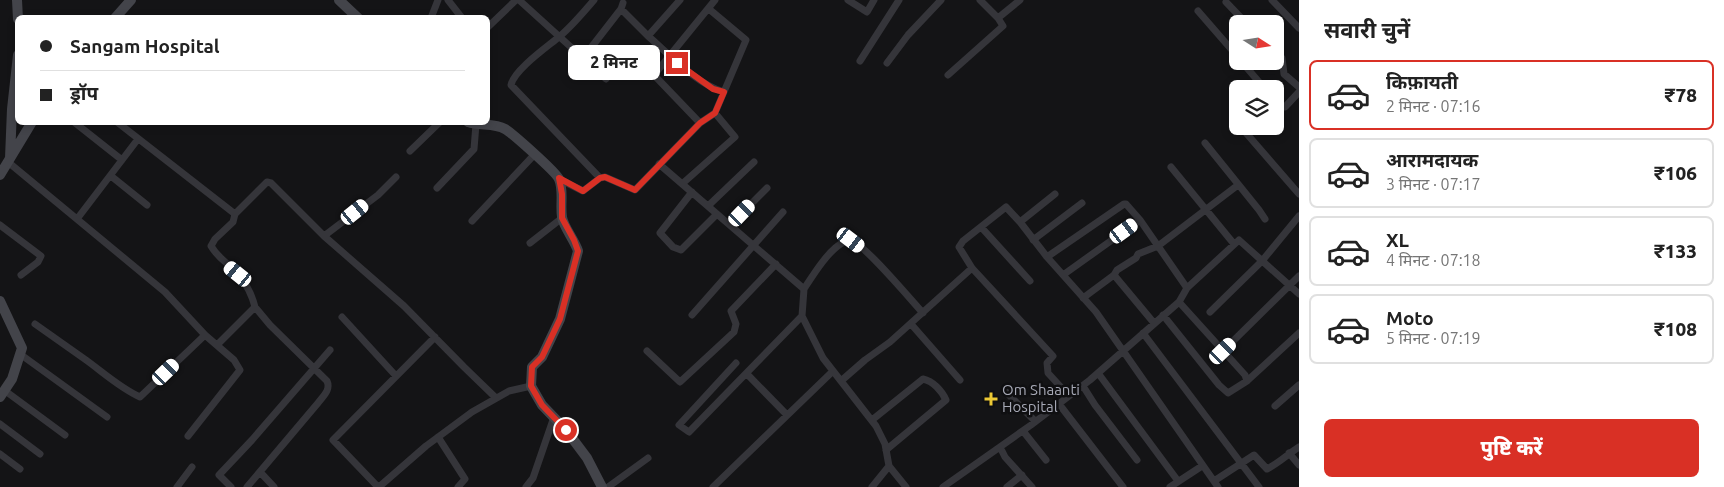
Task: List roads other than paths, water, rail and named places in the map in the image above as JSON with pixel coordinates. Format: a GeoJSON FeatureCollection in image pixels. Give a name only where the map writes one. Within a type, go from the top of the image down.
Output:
{"type":"FeatureCollection","features":[{"type":"Feature","properties":{"kind":"street"},"geometry":{"type":"LineString","coordinates":[[17,0],[18,15]]}},
{"type":"Feature","properties":{"kind":"street"},"geometry":{"type":"LineString","coordinates":[[118,15],[131,0]]}},
{"type":"Feature","properties":{"kind":"street"},"geometry":{"type":"LineString","coordinates":[[339,0],[355,15]]}},
{"type":"Feature","properties":{"kind":"street"},"geometry":{"type":"LineString","coordinates":[[432,15],[438,0]]}},
{"type":"Feature","properties":{"kind":"street"},"geometry":{"type":"LineString","coordinates":[[448,0],[460,15]]}},
{"type":"Feature","properties":{"kind":"street"},"geometry":{"type":"LineString","coordinates":[[490,25],[517,0],[606,79]]}},
{"type":"Feature","properties":{"kind":"street"},"geometry":{"type":"LineString","coordinates":[[594,0],[559,37],[540,51],[512,78],[510,85],[600,178]]}},
{"type":"Feature","properties":{"kind":"street"},"geometry":{"type":"LineString","coordinates":[[648,36],[680,0]]}},
{"type":"Feature","properties":{"kind":"street"},"geometry":{"type":"LineString","coordinates":[[700,123],[654,75],[715,0]]}},
{"type":"Feature","properties":{"kind":"street"},"geometry":{"type":"LineString","coordinates":[[848,0],[867,12],[874,0]]}},
{"type":"Feature","properties":{"kind":"street"},"geometry":{"type":"LineString","coordinates":[[860,61],[899,0]]}},
{"type":"Feature","properties":{"kind":"street"},"geometry":{"type":"LineString","coordinates":[[887,62],[908,35],[941,0]]}},
{"type":"Feature","properties":{"kind":"street"},"geometry":{"type":"LineString","coordinates":[[948,75],[1002,26],[998,18],[980,0]]}},
{"type":"Feature","properties":{"kind":"street"},"geometry":{"type":"LineString","coordinates":[[998,18],[1020,0]]}},
{"type":"Feature","properties":{"kind":"street"},"geometry":{"type":"LineString","coordinates":[[1272,0],[1299,28]]}},
{"type":"Feature","properties":{"kind":"street"},"geometry":{"type":"LineString","coordinates":[[1226,2],[1238,15]]}},
{"type":"Feature","properties":{"kind":"street"},"geometry":{"type":"LineString","coordinates":[[583,58],[622,3],[648,36],[677,63],[713,89],[724,92]]}},
{"type":"Feature","properties":{"kind":"street"},"geometry":{"type":"LineString","coordinates":[[490,125],[505,129],[559,178],[583,191],[600,178],[605,177],[635,190],[700,123],[715,113],[746,40],[709,9]]}},
{"type":"Feature","properties":{"kind":"street"},"geometry":{"type":"LineString","coordinates":[[1198,11],[1229,47]]}},
{"type":"Feature","properties":{"kind":"street"},"geometry":{"type":"LineString","coordinates":[[1249,70],[1257,80]]}},
{"type":"Feature","properties":{"kind":"street"},"geometry":{"type":"LineString","coordinates":[[1284,70],[1284,74],[1299,87]]}},
{"type":"Feature","properties":{"kind":"street"},"geometry":{"type":"LineString","coordinates":[[9,160],[15,82]]}},
{"type":"Feature","properties":{"kind":"street"},"geometry":{"type":"LineString","coordinates":[[1284,107],[1299,92]]}},
{"type":"Feature","properties":{"kind":"street"},"geometry":{"type":"LineString","coordinates":[[682,184],[735,137],[715,113]]}},
{"type":"Feature","properties":{"kind":"street"},"geometry":{"type":"LineString","coordinates":[[0,175],[30,125]]}},
{"type":"Feature","properties":{"kind":"street"},"geometry":{"type":"LineString","coordinates":[[78,125],[122,160]]}},
{"type":"Feature","properties":{"kind":"street"},"geometry":{"type":"LineString","coordinates":[[121,125],[234,214]]}},
{"type":"Feature","properties":{"kind":"street"},"geometry":{"type":"LineString","coordinates":[[410,151],[437,125]]}},
{"type":"Feature","properties":{"kind":"street"},"geometry":{"type":"LineString","coordinates":[[437,188],[474,150],[472,125]]}},
{"type":"Feature","properties":{"kind":"street"},"geometry":{"type":"LineString","coordinates":[[1248,135],[1299,194]]}},
{"type":"Feature","properties":{"kind":"street"},"geometry":{"type":"LineString","coordinates":[[77,219],[138,139]]}},
{"type":"Feature","properties":{"kind":"street"},"geometry":{"type":"LineString","coordinates":[[1205,143],[1264,219]]}},
{"type":"Feature","properties":{"kind":"street"},"geometry":{"type":"LineString","coordinates":[[472,221],[534,154]]}},
{"type":"Feature","properties":{"kind":"street"},"geometry":{"type":"LineString","coordinates":[[9,160],[165,292],[205,335],[234,360],[240,370],[188,436]]}},
{"type":"Feature","properties":{"kind":"street"},"geometry":{"type":"LineString","coordinates":[[708,206],[754,162]]}},
{"type":"Feature","properties":{"kind":"street"},"geometry":{"type":"LineString","coordinates":[[659,164],[804,289]]}},
{"type":"Feature","properties":{"kind":"street"},"geometry":{"type":"LineString","coordinates":[[1171,167],[1234,244]]}},
{"type":"Feature","properties":{"kind":"street"},"geometry":{"type":"LineString","coordinates":[[111,176],[147,205]]}},
{"type":"Feature","properties":{"kind":"street"},"geometry":{"type":"LineString","coordinates":[[324,236],[378,195],[396,177]]}},
{"type":"Feature","properties":{"kind":"street"},"geometry":{"type":"LineString","coordinates":[[559,178],[562,194],[562,218],[578,251],[560,319],[542,357],[532,367],[531,386],[542,405],[566,430],[587,458],[602,487]]}},
{"type":"Feature","properties":{"kind":"street"},"geometry":{"type":"LineString","coordinates":[[247,487],[328,389],[328,381],[270,325],[255,307],[250,291],[238,274],[218,257],[210,246],[233,222],[234,214],[268,182],[324,236],[404,306],[496,398]]}},
{"type":"Feature","properties":{"kind":"street"},"geometry":{"type":"LineString","coordinates":[[1083,298],[1114,275],[1117,270],[1136,258],[1138,254],[1158,246],[1238,185]]}},
{"type":"Feature","properties":{"kind":"street"},"geometry":{"type":"LineString","coordinates":[[730,225],[767,188]]}},
{"type":"Feature","properties":{"kind":"street"},"geometry":{"type":"LineString","coordinates":[[692,192],[660,233],[673,247],[681,250],[717,214]]}},
{"type":"Feature","properties":{"kind":"street"},"geometry":{"type":"LineString","coordinates":[[1020,222],[1055,194]]}},
{"type":"Feature","properties":{"kind":"street"},"geometry":{"type":"LineString","coordinates":[[1033,240],[1082,203]]}},
{"type":"Feature","properties":{"kind":"street"},"geometry":{"type":"LineString","coordinates":[[1047,257],[1124,204],[1129,206],[1140,220],[1187,288]]}},
{"type":"Feature","properties":{"kind":"street"},"geometry":{"type":"LineString","coordinates":[[1069,396],[1048,373],[1047,363],[1053,356],[972,268],[958,247],[1006,207],[1096,312],[1216,484],[1254,455],[1267,469],[1276,465],[1299,447]]}},
{"type":"Feature","properties":{"kind":"street"},"geometry":{"type":"LineString","coordinates":[[692,315],[783,212]]}},
{"type":"Feature","properties":{"kind":"street"},"geometry":{"type":"LineString","coordinates":[[1210,312],[1262,261],[1299,216]]}},
{"type":"Feature","properties":{"kind":"street"},"geometry":{"type":"LineString","coordinates":[[530,243],[562,218]]}},
{"type":"Feature","properties":{"kind":"street"},"geometry":{"type":"LineString","coordinates":[[1063,275],[1140,220]]}},
{"type":"Feature","properties":{"kind":"street"},"geometry":{"type":"LineString","coordinates":[[0,225],[41,256],[38,262],[21,275]]}},
{"type":"Feature","properties":{"kind":"street"},"geometry":{"type":"LineString","coordinates":[[981,227],[1030,281]]}},
{"type":"Feature","properties":{"kind":"street"},"geometry":{"type":"LineString","coordinates":[[906,487],[889,466],[885,444],[872,420],[823,358],[802,316],[804,289],[836,248],[845,241],[851,240],[865,251],[923,313]]}},
{"type":"Feature","properties":{"kind":"street"},"geometry":{"type":"LineString","coordinates":[[947,486],[1083,386],[1179,302],[1187,288],[1239,240],[1299,294]]}},
{"type":"Feature","properties":{"kind":"street"},"geometry":{"type":"LineString","coordinates":[[647,351],[680,382],[734,332],[736,324],[731,311],[776,264]]}},
{"type":"Feature","properties":{"kind":"street"},"geometry":{"type":"LineString","coordinates":[[841,381],[911,324],[972,268]]}},
{"type":"Feature","properties":{"kind":"street"},"geometry":{"type":"LineString","coordinates":[[1114,275],[1154,323]]}},
{"type":"Feature","properties":{"kind":"street"},"geometry":{"type":"LineString","coordinates":[[1223,351],[1299,276]]}},
{"type":"Feature","properties":{"kind":"street"},"geometry":{"type":"LineString","coordinates":[[0,301],[22,348],[12,379],[2,394],[65,434]]}},
{"type":"Feature","properties":{"kind":"street"},"geometry":{"type":"LineString","coordinates":[[1179,302],[1245,375],[1247,381]]}},
{"type":"Feature","properties":{"kind":"street"},"geometry":{"type":"LineString","coordinates":[[217,345],[255,307]]}},
{"type":"Feature","properties":{"kind":"street"},"geometry":{"type":"LineString","coordinates":[[736,363],[679,425],[689,432],[802,316]]}},
{"type":"Feature","properties":{"kind":"street"},"geometry":{"type":"LineString","coordinates":[[1163,316],[1228,393],[1247,381],[1299,333]]}},
{"type":"Feature","properties":{"kind":"street"},"geometry":{"type":"LineString","coordinates":[[342,317],[396,376]]}},
{"type":"Feature","properties":{"kind":"street"},"geometry":{"type":"LineString","coordinates":[[34,324],[61,341],[126,391],[140,397],[205,335]]}},
{"type":"Feature","properties":{"kind":"street"},"geometry":{"type":"LineString","coordinates":[[911,324],[960,380]]}},
{"type":"Feature","properties":{"kind":"street"},"geometry":{"type":"LineString","coordinates":[[1143,333],[1259,487]]}},
{"type":"Feature","properties":{"kind":"street"},"geometry":{"type":"LineString","coordinates":[[435,337],[333,440],[379,487],[438,437],[472,412],[509,390],[531,386]]}},
{"type":"Feature","properties":{"kind":"street"},"geometry":{"type":"LineString","coordinates":[[231,487],[219,475],[330,350]]}},
{"type":"Feature","properties":{"kind":"street"},"geometry":{"type":"LineString","coordinates":[[20,354],[107,417]]}},
{"type":"Feature","properties":{"kind":"street"},"geometry":{"type":"LineString","coordinates":[[713,487],[833,371]]}},
{"type":"Feature","properties":{"kind":"street"},"geometry":{"type":"LineString","coordinates":[[1098,373],[1178,481]]}},
{"type":"Feature","properties":{"kind":"street"},"geometry":{"type":"LineString","coordinates":[[747,374],[787,415]]}},
{"type":"Feature","properties":{"kind":"street"},"geometry":{"type":"LineString","coordinates":[[872,420],[923,379],[930,380],[946,400],[886,450]]}},
{"type":"Feature","properties":{"kind":"street"},"geometry":{"type":"LineString","coordinates":[[1275,406],[1299,385]]}},
{"type":"Feature","properties":{"kind":"street"},"geometry":{"type":"LineString","coordinates":[[1083,386],[1095,405],[1137,460]]}},
{"type":"Feature","properties":{"kind":"street"},"geometry":{"type":"LineString","coordinates":[[1006,392],[1035,422]]}},
{"type":"Feature","properties":{"kind":"street"},"geometry":{"type":"LineString","coordinates":[[1059,404],[1123,487]]}},
{"type":"Feature","properties":{"kind":"street"},"geometry":{"type":"LineString","coordinates":[[526,487],[532,478],[554,417]]}},
{"type":"Feature","properties":{"kind":"street"},"geometry":{"type":"LineString","coordinates":[[0,424],[40,454]]}},
{"type":"Feature","properties":{"kind":"street"},"geometry":{"type":"LineString","coordinates":[[1023,430],[1046,460]]}},
{"type":"Feature","properties":{"kind":"street"},"geometry":{"type":"LineString","coordinates":[[438,437],[464,479],[458,487]]}},
{"type":"Feature","properties":{"kind":"street"},"geometry":{"type":"LineString","coordinates":[[1000,447],[1005,457],[1032,487]]}},
{"type":"Feature","properties":{"kind":"street"},"geometry":{"type":"LineString","coordinates":[[1289,453],[1299,465]]}},
{"type":"Feature","properties":{"kind":"street"},"geometry":{"type":"LineString","coordinates":[[0,454],[20,469]]}},
{"type":"Feature","properties":{"kind":"street"},"geometry":{"type":"LineString","coordinates":[[608,487],[648,458]]}},
{"type":"Feature","properties":{"kind":"street"},"geometry":{"type":"LineString","coordinates":[[872,487],[889,466]]}},
{"type":"Feature","properties":{"kind":"street"},"geometry":{"type":"LineString","coordinates":[[1170,487],[1202,466]]}},
{"type":"Feature","properties":{"kind":"street"},"geometry":{"type":"LineString","coordinates":[[177,487],[192,467]]}},
{"type":"Feature","properties":{"kind":"street"},"geometry":{"type":"LineString","coordinates":[[260,472],[274,487]]}},
{"type":"Feature","properties":{"kind":"street"},"geometry":{"type":"LineString","coordinates":[[1007,487],[1022,475]]}},
{"type":"Feature","properties":{"kind":"place","name":"Om Shaanti Hospital"},"geometry":{"type":"Point","coordinates":[991,399]}}]}
